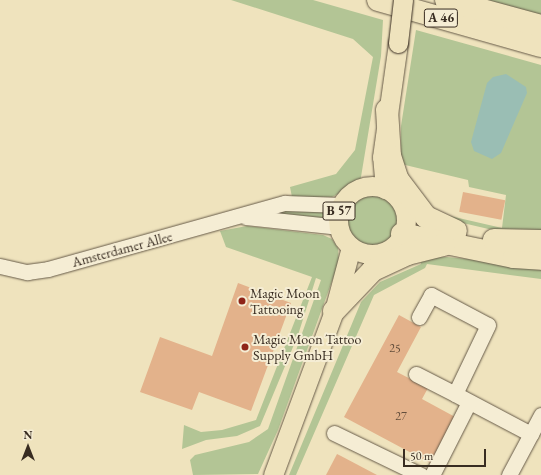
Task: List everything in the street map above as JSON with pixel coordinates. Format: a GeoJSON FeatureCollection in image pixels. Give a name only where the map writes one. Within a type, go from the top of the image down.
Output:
{"type":"FeatureCollection","features":[{"type":"Feature","properties":{"kind":"highway","name":"A 46"},"geometry":{"type":"LineString","coordinates":[[378,0],[541,46]]}},
{"type":"Feature","properties":{"kind":"highway","name":"A 46"},"geometry":{"type":"LineString","coordinates":[[446,0],[541,26]]}},
{"type":"Feature","properties":{"kind":"highway"},"geometry":{"type":"LineString","coordinates":[[504,36],[541,54]]}},
{"type":"Feature","properties":{"kind":"highway"},"geometry":{"type":"LineString","coordinates":[[387,110],[390,156],[398,180],[426,217],[454,238]]}},
{"type":"Feature","properties":{"kind":"highway"},"geometry":{"type":"LineString","coordinates":[[404,227],[454,238],[514,257],[541,258]]}},
{"type":"Feature","properties":{"kind":"highway"},"geometry":{"type":"LineString","coordinates":[[334,312],[373,270],[407,254],[454,238],[541,241]]}},
{"type":"Feature","properties":{"kind":"main road","name":"B 57"},"geometry":{"type":"LineString","coordinates":[[356,249],[339,227],[342,205],[353,192],[377,188],[376,138],[387,110],[398,43],[403,0]]}},
{"type":"Feature","properties":{"kind":"main road"},"geometry":{"type":"LineString","coordinates":[[273,475],[281,449],[334,312],[356,249],[380,252],[404,227],[399,200],[377,188]]}},
{"type":"Feature","properties":{"kind":"main road"},"geometry":{"type":"LineString","coordinates":[[265,475],[281,449]]}},
{"type":"Feature","properties":{"kind":"street","name":"Amsterdamer Allee"},"geometry":{"type":"LineString","coordinates":[[0,266],[27,272],[48,269],[243,217],[285,203],[342,205]]}},
{"type":"Feature","properties":{"kind":"street","name":"Amsterdamer Allee"},"geometry":{"type":"LineString","coordinates":[[243,217],[339,227]]}},
{"type":"Feature","properties":{"kind":"street"},"geometry":{"type":"LineString","coordinates":[[419,317],[431,295],[488,325],[455,394]]}},
{"type":"Feature","properties":{"kind":"street"},"geometry":{"type":"LineString","coordinates":[[416,374],[531,434]]}},
{"type":"Feature","properties":{"kind":"street"},"geometry":{"type":"LineString","coordinates":[[432,475],[469,402]]}},
{"type":"Feature","properties":{"kind":"street"},"geometry":{"type":"LineString","coordinates":[[509,475],[541,415]]}},
{"type":"Feature","properties":{"kind":"street"},"geometry":{"type":"LineString","coordinates":[[334,433],[421,475]]}},
{"type":"Feature","properties":{"kind":"green space"},"geometry":{"type":"Polygon","coordinates":[[[231,0],[313,0],[383,20],[381,56],[360,183],[332,197],[292,197],[290,187],[336,174],[355,150],[373,57],[353,39],[231,0]]]}},
{"type":"Feature","properties":{"kind":"green space"},"geometry":{"type":"Polygon","coordinates":[[[485,0],[541,0],[541,16],[485,0]]]}},
{"type":"Feature","properties":{"kind":"green space"},"geometry":{"type":"Polygon","coordinates":[[[416,30],[541,65],[541,234],[510,234],[437,217],[437,213],[502,228],[506,195],[469,187],[468,180],[401,164],[401,126],[416,30]]]}},
{"type":"Feature","properties":{"kind":"green space"},"geometry":{"type":"Polygon","coordinates":[[[366,193],[376,193],[386,197],[394,205],[398,215],[398,225],[394,235],[386,243],[376,247],[366,247],[356,243],[348,235],[344,225],[344,215],[348,205],[356,197],[366,193]]]}},
{"type":"Feature","properties":{"kind":"green space"},"geometry":{"type":"Polygon","coordinates":[[[285,208],[333,209],[331,223],[261,214],[285,208]]]}},
{"type":"Feature","properties":{"kind":"green space"},"geometry":{"type":"Polygon","coordinates":[[[247,226],[323,235],[332,239],[338,248],[339,262],[278,430],[258,474],[193,475],[190,460],[195,455],[249,442],[268,429],[321,280],[316,278],[298,335],[260,426],[237,436],[206,440],[182,449],[184,425],[201,432],[222,430],[256,420],[312,277],[226,247],[220,231],[247,226]]]}},
{"type":"Feature","properties":{"kind":"green space"},"geometry":{"type":"Polygon","coordinates":[[[447,257],[541,266],[541,279],[427,264],[425,268],[374,295],[296,475],[289,475],[361,302],[380,282],[421,264],[420,258],[447,257]]]}},
{"type":"Feature","properties":{"kind":"water"},"geometry":{"type":"Polygon","coordinates":[[[506,74],[526,87],[527,93],[501,153],[492,159],[474,151],[471,142],[487,83],[493,77],[506,74]]]}},
{"type":"Feature","properties":{"kind":"building"},"geometry":{"type":"Polygon","coordinates":[[[463,192],[505,200],[501,220],[459,212],[463,192]]]}},
{"type":"Feature","properties":{"kind":"building","name":"Magic Moon Tattoo Supply GmbH"},"geometry":{"type":"Polygon","coordinates":[[[238,283],[291,303],[251,411],[199,392],[192,410],[140,392],[160,337],[212,356],[238,283]]]}},
{"type":"Feature","properties":{"kind":"building"},"geometry":{"type":"Polygon","coordinates":[[[399,315],[421,327],[397,372],[428,388],[422,399],[457,418],[432,464],[344,417],[399,315]]]}},
{"type":"Feature","properties":{"kind":"building"},"geometry":{"type":"Polygon","coordinates":[[[337,454],[341,456],[377,475],[326,475],[337,454]]]}},
{"type":"Feature","properties":{"kind":"place","name":"Magic Moon Tattooing"},"geometry":{"type":"Point","coordinates":[242,301]}},
{"type":"Feature","properties":{"kind":"place","name":"Magic Moon Tattoo Supply GmbH"},"geometry":{"type":"Point","coordinates":[245,347]}}]}
